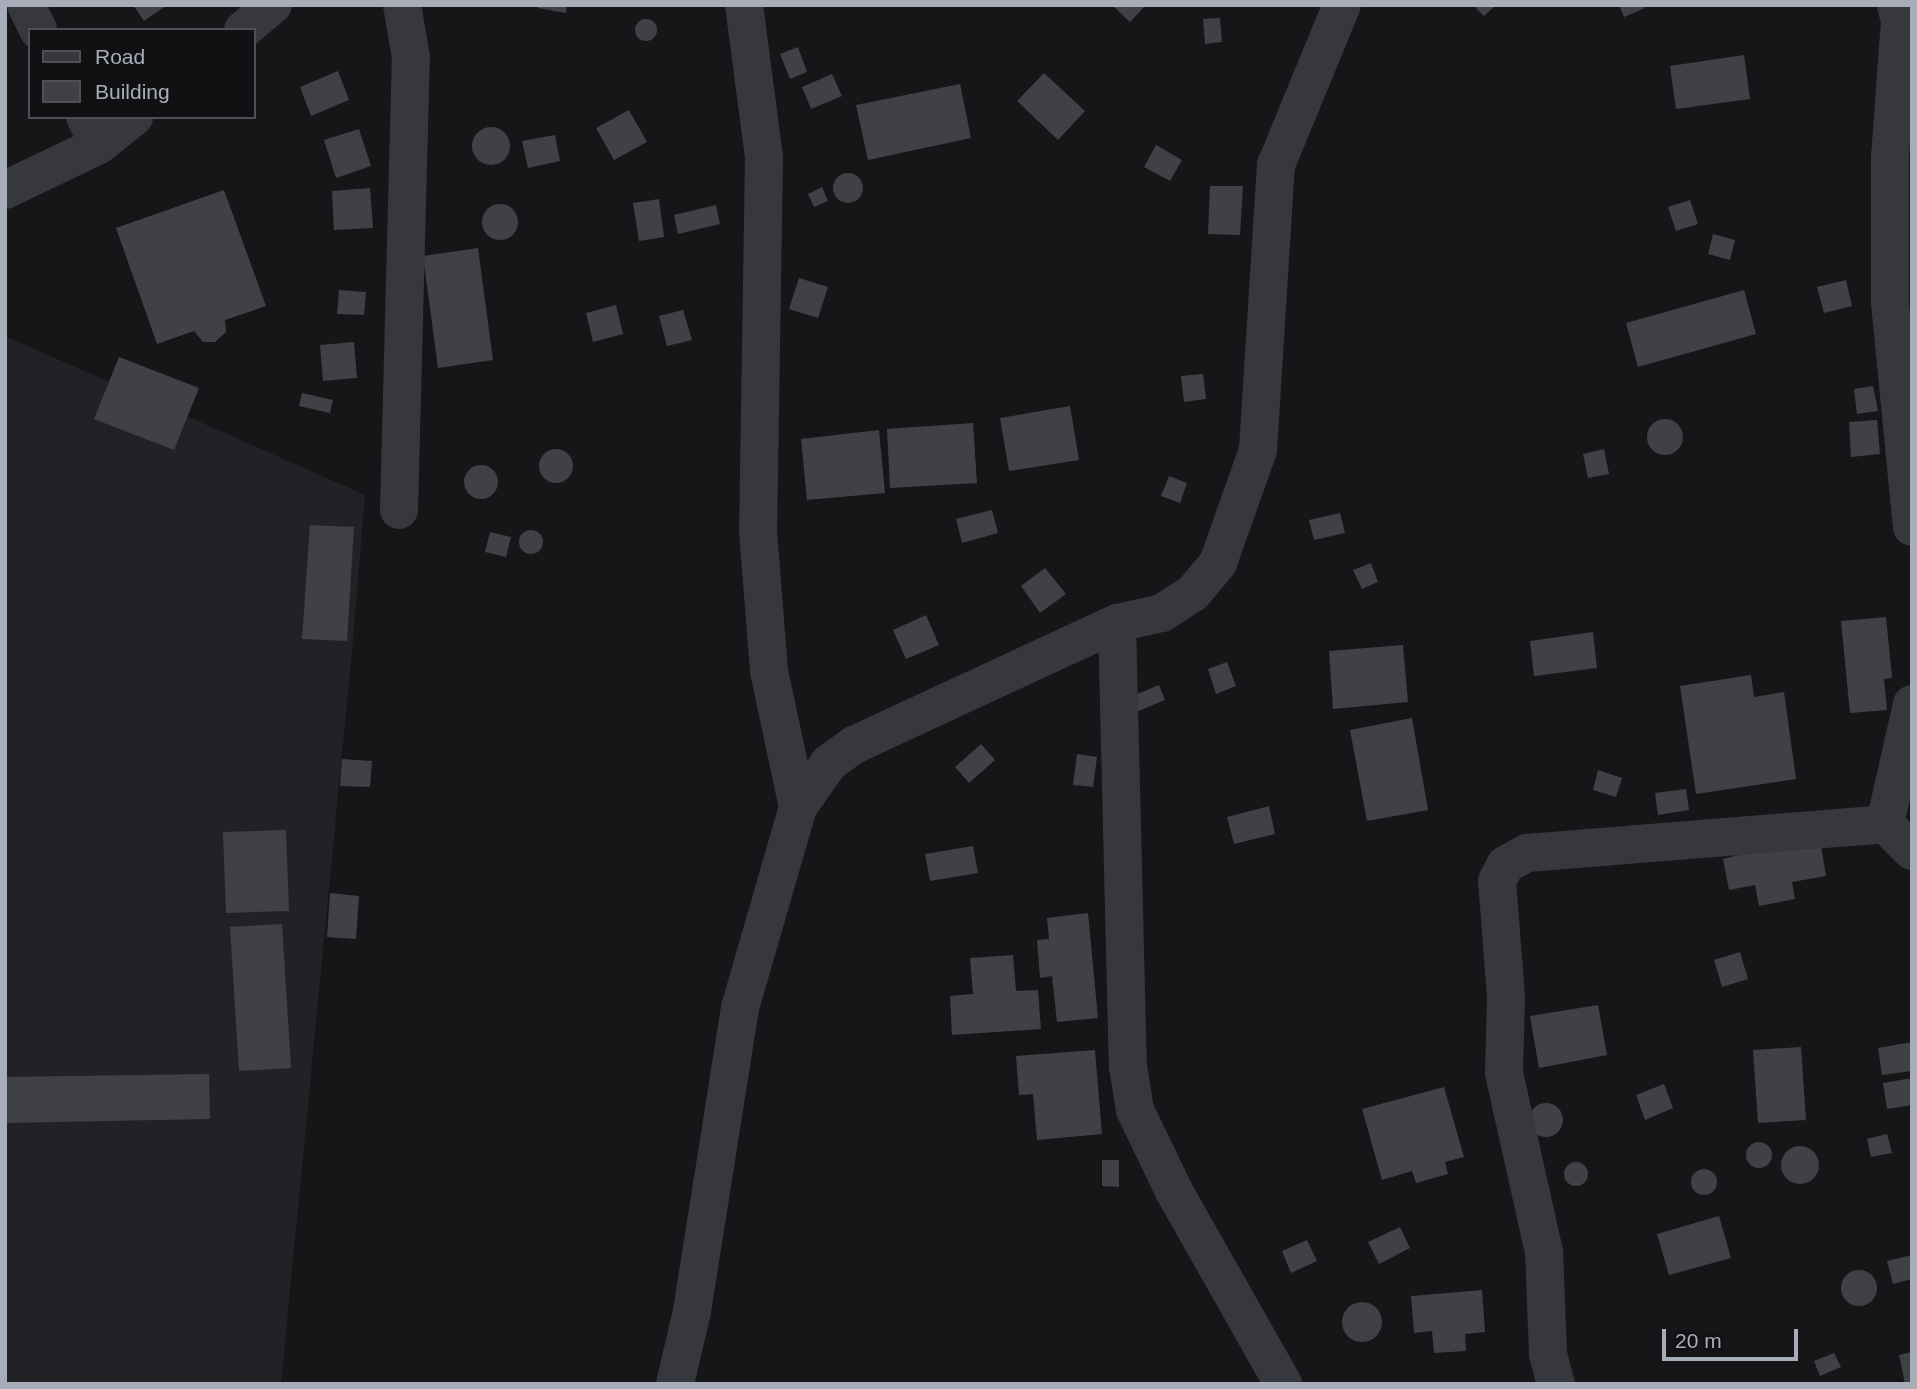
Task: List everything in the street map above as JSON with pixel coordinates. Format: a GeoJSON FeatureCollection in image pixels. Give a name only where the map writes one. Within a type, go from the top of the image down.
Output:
{"type":"FeatureCollection","features":[{"type":"Feature","properties":{"kind":"street"},"geometry":{"type":"LineString","coordinates":[[26,5],[37,28]]}},
{"type":"Feature","properties":{"kind":"street"},"geometry":{"type":"LineString","coordinates":[[245,28],[273,5]]}},
{"type":"Feature","properties":{"kind":"street"},"geometry":{"type":"LineString","coordinates":[[399,510],[411,57],[402,5]]}},
{"type":"Feature","properties":{"kind":"street"},"geometry":{"type":"LineString","coordinates":[[744,5],[764,156],[758,531],[769,671],[798,807]]}},
{"type":"Feature","properties":{"kind":"street"},"geometry":{"type":"LineString","coordinates":[[675,1384],[692,1311],[740,1008],[798,807],[829,763],[854,745],[1117,623],[1162,613],[1193,593],[1218,563],[1258,450],[1276,165],[1342,5]]}},
{"type":"Feature","properties":{"kind":"street"},"geometry":{"type":"LineString","coordinates":[[1903,19],[1890,156],[1890,303],[1912,527]]}},
{"type":"Feature","properties":{"kind":"street"},"geometry":{"type":"LineString","coordinates":[[5,190],[92,131],[128,119]]}},
{"type":"Feature","properties":{"kind":"street"},"geometry":{"type":"LineString","coordinates":[[1117,623],[1128,1066],[1135,1110],[1174,1191],[1283,1384]]}},
{"type":"Feature","properties":{"kind":"street"},"geometry":{"type":"LineString","coordinates":[[1885,824],[1912,704]]}},
{"type":"Feature","properties":{"kind":"street"},"geometry":{"type":"LineString","coordinates":[[1556,1384],[1548,1354],[1544,1252],[1504,1073],[1506,997],[1497,881],[1505,865],[1527,853],[1885,824],[1912,851]]}},
{"type":"Feature","properties":{"kind":"shaded area"},"geometry":{"type":"Polygon","coordinates":[[[5,336],[365,495],[281,1384],[5,1384],[5,336]]]}},
{"type":"Feature","properties":{"kind":"building"},"geometry":{"type":"Polygon","coordinates":[[[133,5],[167,5],[144,21],[133,5]]]}},
{"type":"Feature","properties":{"kind":"building"},"geometry":{"type":"Polygon","coordinates":[[[539,5],[567,5],[566,13],[538,8],[539,5]]]}},
{"type":"Feature","properties":{"kind":"building"},"geometry":{"type":"Polygon","coordinates":[[[1112,5],[1146,5],[1130,22],[1112,5]]]}},
{"type":"Feature","properties":{"kind":"building"},"geometry":{"type":"Polygon","coordinates":[[[1473,5],[1496,5],[1484,16],[1473,5]]]}},
{"type":"Feature","properties":{"kind":"building"},"geometry":{"type":"Polygon","coordinates":[[[1619,5],[1644,5],[1645,8],[1624,17],[1619,5]]]}},
{"type":"Feature","properties":{"kind":"building"},"geometry":{"type":"Polygon","coordinates":[[[1220,18],[1222,42],[1205,44],[1203,19],[1220,18]]]}},
{"type":"Feature","properties":{"kind":"building"},"geometry":{"type":"Polygon","coordinates":[[[646,19],[654,22],[657,30],[654,38],[646,41],[638,38],[635,30],[638,22],[646,19]]]}},
{"type":"Feature","properties":{"kind":"building"},"geometry":{"type":"Polygon","coordinates":[[[798,47],[807,72],[790,79],[780,54],[798,47]]]}},
{"type":"Feature","properties":{"kind":"building"},"geometry":{"type":"Polygon","coordinates":[[[1744,55],[1750,99],[1676,109],[1670,66],[1744,55]]]}},
{"type":"Feature","properties":{"kind":"building"},"geometry":{"type":"Polygon","coordinates":[[[338,71],[349,100],[311,116],[300,87],[338,71]]]}},
{"type":"Feature","properties":{"kind":"building"},"geometry":{"type":"Polygon","coordinates":[[[1044,73],[1085,111],[1058,140],[1017,101],[1044,73]]]}},
{"type":"Feature","properties":{"kind":"building"},"geometry":{"type":"Polygon","coordinates":[[[832,74],[842,96],[811,109],[802,87],[832,74]]]}},
{"type":"Feature","properties":{"kind":"building"},"geometry":{"type":"Polygon","coordinates":[[[960,84],[971,138],[868,160],[856,105],[960,84]]]}},
{"type":"Feature","properties":{"kind":"building"},"geometry":{"type":"Polygon","coordinates":[[[629,110],[647,142],[614,160],[596,128],[629,110]]]}},
{"type":"Feature","properties":{"kind":"building"},"geometry":{"type":"Polygon","coordinates":[[[491,127],[504,133],[510,146],[504,159],[491,165],[478,159],[472,146],[478,133],[491,127]]]}},
{"type":"Feature","properties":{"kind":"building"},"geometry":{"type":"Polygon","coordinates":[[[359,129],[371,166],[336,178],[324,140],[359,129]]]}},
{"type":"Feature","properties":{"kind":"building"},"geometry":{"type":"Polygon","coordinates":[[[555,135],[560,161],[528,168],[522,141],[555,135]]]}},
{"type":"Feature","properties":{"kind":"building"},"geometry":{"type":"Polygon","coordinates":[[[1156,145],[1182,160],[1170,181],[1144,167],[1156,145]]]}},
{"type":"Feature","properties":{"kind":"building"},"geometry":{"type":"Polygon","coordinates":[[[848,173],[859,177],[863,188],[859,199],[848,203],[837,199],[833,188],[837,177],[848,173]]]}},
{"type":"Feature","properties":{"kind":"building"},"geometry":{"type":"Polygon","coordinates":[[[1210,186],[1243,186],[1240,235],[1208,234],[1210,186]]]}},
{"type":"Feature","properties":{"kind":"building"},"geometry":{"type":"Polygon","coordinates":[[[822,187],[828,201],[814,207],[808,194],[822,187]]]}},
{"type":"Feature","properties":{"kind":"building"},"geometry":{"type":"Polygon","coordinates":[[[370,188],[373,228],[334,230],[332,191],[370,188]]]}},
{"type":"Feature","properties":{"kind":"building"},"geometry":{"type":"Polygon","coordinates":[[[224,190],[266,306],[225,320],[226,332],[215,342],[203,342],[194,331],[157,344],[116,228],[224,190]]]}},
{"type":"Feature","properties":{"kind":"building"},"geometry":{"type":"Polygon","coordinates":[[[659,199],[664,237],[639,241],[633,203],[659,199]]]}},
{"type":"Feature","properties":{"kind":"building"},"geometry":{"type":"Polygon","coordinates":[[[1690,200],[1698,224],[1676,231],[1668,207],[1690,200]]]}},
{"type":"Feature","properties":{"kind":"building"},"geometry":{"type":"Polygon","coordinates":[[[500,204],[513,209],[518,222],[513,235],[500,240],[487,235],[482,222],[487,209],[500,204]]]}},
{"type":"Feature","properties":{"kind":"building"},"geometry":{"type":"Polygon","coordinates":[[[716,205],[720,224],[678,234],[674,215],[716,205]]]}},
{"type":"Feature","properties":{"kind":"building"},"geometry":{"type":"Polygon","coordinates":[[[1713,234],[1735,240],[1730,260],[1708,254],[1713,234]]]}},
{"type":"Feature","properties":{"kind":"building"},"geometry":{"type":"Polygon","coordinates":[[[478,248],[493,360],[438,368],[423,256],[478,248]]]}},
{"type":"Feature","properties":{"kind":"building"},"geometry":{"type":"Polygon","coordinates":[[[799,278],[828,287],[818,318],[789,309],[799,278]]]}},
{"type":"Feature","properties":{"kind":"building"},"geometry":{"type":"Polygon","coordinates":[[[1846,280],[1852,306],[1824,313],[1817,287],[1846,280]]]}},
{"type":"Feature","properties":{"kind":"building"},"geometry":{"type":"Polygon","coordinates":[[[339,290],[366,292],[364,315],[337,314],[339,290]]]}},
{"type":"Feature","properties":{"kind":"building"},"geometry":{"type":"Polygon","coordinates":[[[1744,290],[1756,334],[1638,367],[1626,323],[1744,290]]]}},
{"type":"Feature","properties":{"kind":"building"},"geometry":{"type":"Polygon","coordinates":[[[616,305],[623,334],[593,342],[586,313],[616,305]]]}},
{"type":"Feature","properties":{"kind":"building"},"geometry":{"type":"Polygon","coordinates":[[[683,310],[692,340],[667,346],[659,316],[683,310]]]}},
{"type":"Feature","properties":{"kind":"building"},"geometry":{"type":"Polygon","coordinates":[[[354,342],[357,378],[323,381],[320,345],[354,342]]]}},
{"type":"Feature","properties":{"kind":"building"},"geometry":{"type":"Polygon","coordinates":[[[119,357],[199,388],[174,450],[94,419],[119,357]]]}},
{"type":"Feature","properties":{"kind":"building"},"geometry":{"type":"Polygon","coordinates":[[[1203,374],[1206,399],[1184,402],[1181,376],[1203,374]]]}},
{"type":"Feature","properties":{"kind":"building"},"geometry":{"type":"Polygon","coordinates":[[[1873,386],[1878,411],[1857,414],[1854,389],[1873,386]]]}},
{"type":"Feature","properties":{"kind":"building"},"geometry":{"type":"Polygon","coordinates":[[[302,393],[333,400],[330,413],[299,406],[302,393]]]}},
{"type":"Feature","properties":{"kind":"building"},"geometry":{"type":"Polygon","coordinates":[[[1070,406],[1079,460],[1009,471],[1000,418],[1070,406]]]}},
{"type":"Feature","properties":{"kind":"building"},"geometry":{"type":"Polygon","coordinates":[[[1665,419],[1678,424],[1683,437],[1678,450],[1665,455],[1652,450],[1647,437],[1652,424],[1665,419]]]}},
{"type":"Feature","properties":{"kind":"building"},"geometry":{"type":"Polygon","coordinates":[[[1877,420],[1880,454],[1851,457],[1849,422],[1877,420]]]}},
{"type":"Feature","properties":{"kind":"building"},"geometry":{"type":"Polygon","coordinates":[[[973,423],[977,483],[890,488],[887,429],[973,423]]]}},
{"type":"Feature","properties":{"kind":"building"},"geometry":{"type":"Polygon","coordinates":[[[879,430],[885,493],[807,500],[801,439],[879,430]]]}},
{"type":"Feature","properties":{"kind":"building"},"geometry":{"type":"Polygon","coordinates":[[[556,449],[568,454],[573,466],[568,478],[556,483],[544,478],[539,466],[544,454],[556,449]]]}},
{"type":"Feature","properties":{"kind":"building"},"geometry":{"type":"Polygon","coordinates":[[[1604,449],[1609,474],[1588,478],[1583,454],[1604,449]]]}},
{"type":"Feature","properties":{"kind":"building"},"geometry":{"type":"Polygon","coordinates":[[[481,465],[493,470],[498,482],[493,494],[481,499],[469,494],[464,482],[469,470],[481,465]]]}},
{"type":"Feature","properties":{"kind":"building"},"geometry":{"type":"Polygon","coordinates":[[[1169,476],[1187,483],[1180,503],[1161,496],[1169,476]]]}},
{"type":"Feature","properties":{"kind":"building"},"geometry":{"type":"Polygon","coordinates":[[[992,510],[998,533],[962,543],[956,519],[992,510]]]}},
{"type":"Feature","properties":{"kind":"building"},"geometry":{"type":"Polygon","coordinates":[[[1340,513],[1345,533],[1314,540],[1309,520],[1340,513]]]}},
{"type":"Feature","properties":{"kind":"building"},"geometry":{"type":"Polygon","coordinates":[[[310,525],[354,527],[347,641],[302,639],[310,525]]]}},
{"type":"Feature","properties":{"kind":"building"},"geometry":{"type":"Polygon","coordinates":[[[531,530],[542,537],[543,542],[536,553],[531,554],[520,547],[519,542],[526,531],[531,530]]]}},
{"type":"Feature","properties":{"kind":"building"},"geometry":{"type":"Polygon","coordinates":[[[490,532],[511,537],[506,557],[485,552],[490,532]]]}},
{"type":"Feature","properties":{"kind":"building"},"geometry":{"type":"Polygon","coordinates":[[[1371,563],[1378,582],[1362,589],[1353,570],[1371,563]]]}},
{"type":"Feature","properties":{"kind":"building"},"geometry":{"type":"Polygon","coordinates":[[[1045,568],[1066,594],[1040,613],[1021,586],[1045,568]]]}},
{"type":"Feature","properties":{"kind":"building"},"geometry":{"type":"Polygon","coordinates":[[[926,615],[939,645],[906,659],[893,630],[926,615]]]}},
{"type":"Feature","properties":{"kind":"building"},"geometry":{"type":"Polygon","coordinates":[[[1886,617],[1892,678],[1884,679],[1887,710],[1850,713],[1841,621],[1886,617]]]}},
{"type":"Feature","properties":{"kind":"building"},"geometry":{"type":"Polygon","coordinates":[[[1593,632],[1597,668],[1534,676],[1530,641],[1593,632]]]}},
{"type":"Feature","properties":{"kind":"building"},"geometry":{"type":"Polygon","coordinates":[[[1403,645],[1408,702],[1333,709],[1329,651],[1403,645]]]}},
{"type":"Feature","properties":{"kind":"building"},"geometry":{"type":"Polygon","coordinates":[[[1227,662],[1236,686],[1216,694],[1208,669],[1227,662]]]}},
{"type":"Feature","properties":{"kind":"building"},"geometry":{"type":"Polygon","coordinates":[[[1751,675],[1754,697],[1784,692],[1796,779],[1696,794],[1680,686],[1751,675]]]}},
{"type":"Feature","properties":{"kind":"building"},"geometry":{"type":"Polygon","coordinates":[[[1159,685],[1165,700],[1136,712],[1130,697],[1159,685]]]}},
{"type":"Feature","properties":{"kind":"building"},"geometry":{"type":"Polygon","coordinates":[[[1412,718],[1428,810],[1367,821],[1350,730],[1412,718]]]}},
{"type":"Feature","properties":{"kind":"building"},"geometry":{"type":"Polygon","coordinates":[[[981,744],[995,760],[969,783],[955,767],[981,744]]]}},
{"type":"Feature","properties":{"kind":"building"},"geometry":{"type":"Polygon","coordinates":[[[1077,754],[1097,757],[1093,787],[1073,785],[1077,754]]]}},
{"type":"Feature","properties":{"kind":"building"},"geometry":{"type":"Polygon","coordinates":[[[342,759],[372,761],[370,787],[340,786],[342,759]]]}},
{"type":"Feature","properties":{"kind":"building"},"geometry":{"type":"Polygon","coordinates":[[[1598,770],[1622,778],[1616,797],[1593,790],[1598,770]]]}},
{"type":"Feature","properties":{"kind":"building"},"geometry":{"type":"Polygon","coordinates":[[[1686,789],[1689,810],[1658,815],[1655,793],[1686,789]]]}},
{"type":"Feature","properties":{"kind":"building"},"geometry":{"type":"Polygon","coordinates":[[[1269,806],[1275,834],[1234,844],[1227,817],[1269,806]]]}},
{"type":"Feature","properties":{"kind":"building"},"geometry":{"type":"Polygon","coordinates":[[[286,830],[289,911],[226,913],[223,832],[286,830]]]}},
{"type":"Feature","properties":{"kind":"building"},"geometry":{"type":"Polygon","coordinates":[[[1819,834],[1826,876],[1792,882],[1795,899],[1759,906],[1755,885],[1729,890],[1723,859],[1819,834]]]}},
{"type":"Feature","properties":{"kind":"building"},"geometry":{"type":"Polygon","coordinates":[[[973,846],[978,873],[930,881],[925,854],[973,846]]]}},
{"type":"Feature","properties":{"kind":"building"},"geometry":{"type":"Polygon","coordinates":[[[330,893],[359,896],[356,939],[327,937],[330,893]]]}},
{"type":"Feature","properties":{"kind":"building"},"geometry":{"type":"Polygon","coordinates":[[[1088,913],[1098,1018],[1057,1022],[1052,976],[1040,978],[1037,940],[1049,939],[1047,918],[1088,913]]]}},
{"type":"Feature","properties":{"kind":"building"},"geometry":{"type":"Polygon","coordinates":[[[282,924],[291,1068],[239,1071],[230,927],[282,924]]]}},
{"type":"Feature","properties":{"kind":"building"},"geometry":{"type":"Polygon","coordinates":[[[1740,952],[1748,979],[1722,987],[1714,960],[1740,952]]]}},
{"type":"Feature","properties":{"kind":"building"},"geometry":{"type":"Polygon","coordinates":[[[1013,955],[1016,991],[1038,990],[1041,1029],[952,1035],[950,996],[973,994],[970,958],[1013,955]]]}},
{"type":"Feature","properties":{"kind":"building"},"geometry":{"type":"Polygon","coordinates":[[[1598,1005],[1607,1055],[1539,1068],[1530,1016],[1598,1005]]]}},
{"type":"Feature","properties":{"kind":"building"},"geometry":{"type":"Polygon","coordinates":[[[1912,1042],[1912,1071],[1882,1075],[1878,1048],[1912,1042]]]}},
{"type":"Feature","properties":{"kind":"building"},"geometry":{"type":"Polygon","coordinates":[[[1801,1047],[1806,1120],[1758,1123],[1753,1050],[1801,1047]]]}},
{"type":"Feature","properties":{"kind":"building"},"geometry":{"type":"Polygon","coordinates":[[[1095,1050],[1102,1134],[1037,1140],[1033,1094],[1019,1095],[1016,1056],[1095,1050]]]}},
{"type":"Feature","properties":{"kind":"building"},"geometry":{"type":"Polygon","coordinates":[[[209,1074],[210,1119],[5,1123],[5,1077],[209,1074]]]}},
{"type":"Feature","properties":{"kind":"building"},"geometry":{"type":"Polygon","coordinates":[[[1912,1078],[1912,1105],[1887,1109],[1883,1083],[1912,1078]]]}},
{"type":"Feature","properties":{"kind":"building"},"geometry":{"type":"Polygon","coordinates":[[[1664,1084],[1673,1108],[1645,1120],[1636,1095],[1664,1084]]]}},
{"type":"Feature","properties":{"kind":"building"},"geometry":{"type":"Polygon","coordinates":[[[1444,1087],[1464,1157],[1445,1162],[1448,1174],[1416,1183],[1412,1171],[1382,1180],[1362,1109],[1444,1087]]]}},
{"type":"Feature","properties":{"kind":"building"},"geometry":{"type":"Polygon","coordinates":[[[1546,1103],[1558,1108],[1563,1120],[1558,1132],[1546,1137],[1534,1132],[1529,1120],[1534,1108],[1546,1103]]]}},
{"type":"Feature","properties":{"kind":"building"},"geometry":{"type":"Polygon","coordinates":[[[1887,1134],[1892,1153],[1871,1157],[1867,1139],[1887,1134]]]}},
{"type":"Feature","properties":{"kind":"building"},"geometry":{"type":"Polygon","coordinates":[[[1759,1142],[1768,1146],[1772,1155],[1768,1164],[1759,1168],[1750,1164],[1746,1155],[1750,1146],[1759,1142]]]}},
{"type":"Feature","properties":{"kind":"building"},"geometry":{"type":"Polygon","coordinates":[[[1800,1146],[1814,1151],[1819,1165],[1814,1179],[1800,1184],[1786,1179],[1781,1165],[1786,1151],[1800,1146]]]}},
{"type":"Feature","properties":{"kind":"building"},"geometry":{"type":"Polygon","coordinates":[[[1102,1160],[1119,1160],[1119,1187],[1102,1186],[1102,1160]]]}},
{"type":"Feature","properties":{"kind":"building"},"geometry":{"type":"Polygon","coordinates":[[[1576,1162],[1587,1169],[1588,1174],[1581,1185],[1576,1186],[1565,1179],[1564,1174],[1571,1163],[1576,1162]]]}},
{"type":"Feature","properties":{"kind":"building"},"geometry":{"type":"Polygon","coordinates":[[[1704,1169],[1713,1173],[1717,1182],[1713,1191],[1704,1195],[1695,1191],[1691,1182],[1695,1173],[1704,1169]]]}},
{"type":"Feature","properties":{"kind":"building"},"geometry":{"type":"Polygon","coordinates":[[[1719,1216],[1731,1258],[1669,1275],[1657,1234],[1719,1216]]]}},
{"type":"Feature","properties":{"kind":"building"},"geometry":{"type":"Polygon","coordinates":[[[1400,1227],[1410,1248],[1379,1264],[1368,1242],[1400,1227]]]}},
{"type":"Feature","properties":{"kind":"building"},"geometry":{"type":"Polygon","coordinates":[[[1307,1240],[1317,1261],[1291,1273],[1282,1251],[1307,1240]]]}},
{"type":"Feature","properties":{"kind":"building"},"geometry":{"type":"Polygon","coordinates":[[[1912,1255],[1912,1279],[1893,1284],[1887,1261],[1912,1255]]]}},
{"type":"Feature","properties":{"kind":"building"},"geometry":{"type":"Polygon","coordinates":[[[1859,1270],[1872,1275],[1877,1288],[1872,1301],[1859,1306],[1846,1301],[1841,1288],[1846,1275],[1859,1270]]]}},
{"type":"Feature","properties":{"kind":"building"},"geometry":{"type":"Polygon","coordinates":[[[1482,1290],[1485,1332],[1465,1334],[1466,1351],[1434,1353],[1432,1331],[1414,1333],[1411,1296],[1482,1290]]]}},
{"type":"Feature","properties":{"kind":"building"},"geometry":{"type":"Polygon","coordinates":[[[1362,1302],[1370,1303],[1376,1308],[1381,1314],[1381,1330],[1376,1336],[1370,1341],[1362,1342],[1354,1341],[1348,1336],[1343,1330],[1342,1322],[1343,1314],[1348,1308],[1354,1303],[1362,1302]]]}},
{"type":"Feature","properties":{"kind":"building"},"geometry":{"type":"Polygon","coordinates":[[[1912,1352],[1912,1384],[1905,1384],[1899,1355],[1912,1352]]]}},
{"type":"Feature","properties":{"kind":"building"},"geometry":{"type":"Polygon","coordinates":[[[1834,1353],[1841,1367],[1820,1376],[1814,1361],[1834,1353]]]}}]}
